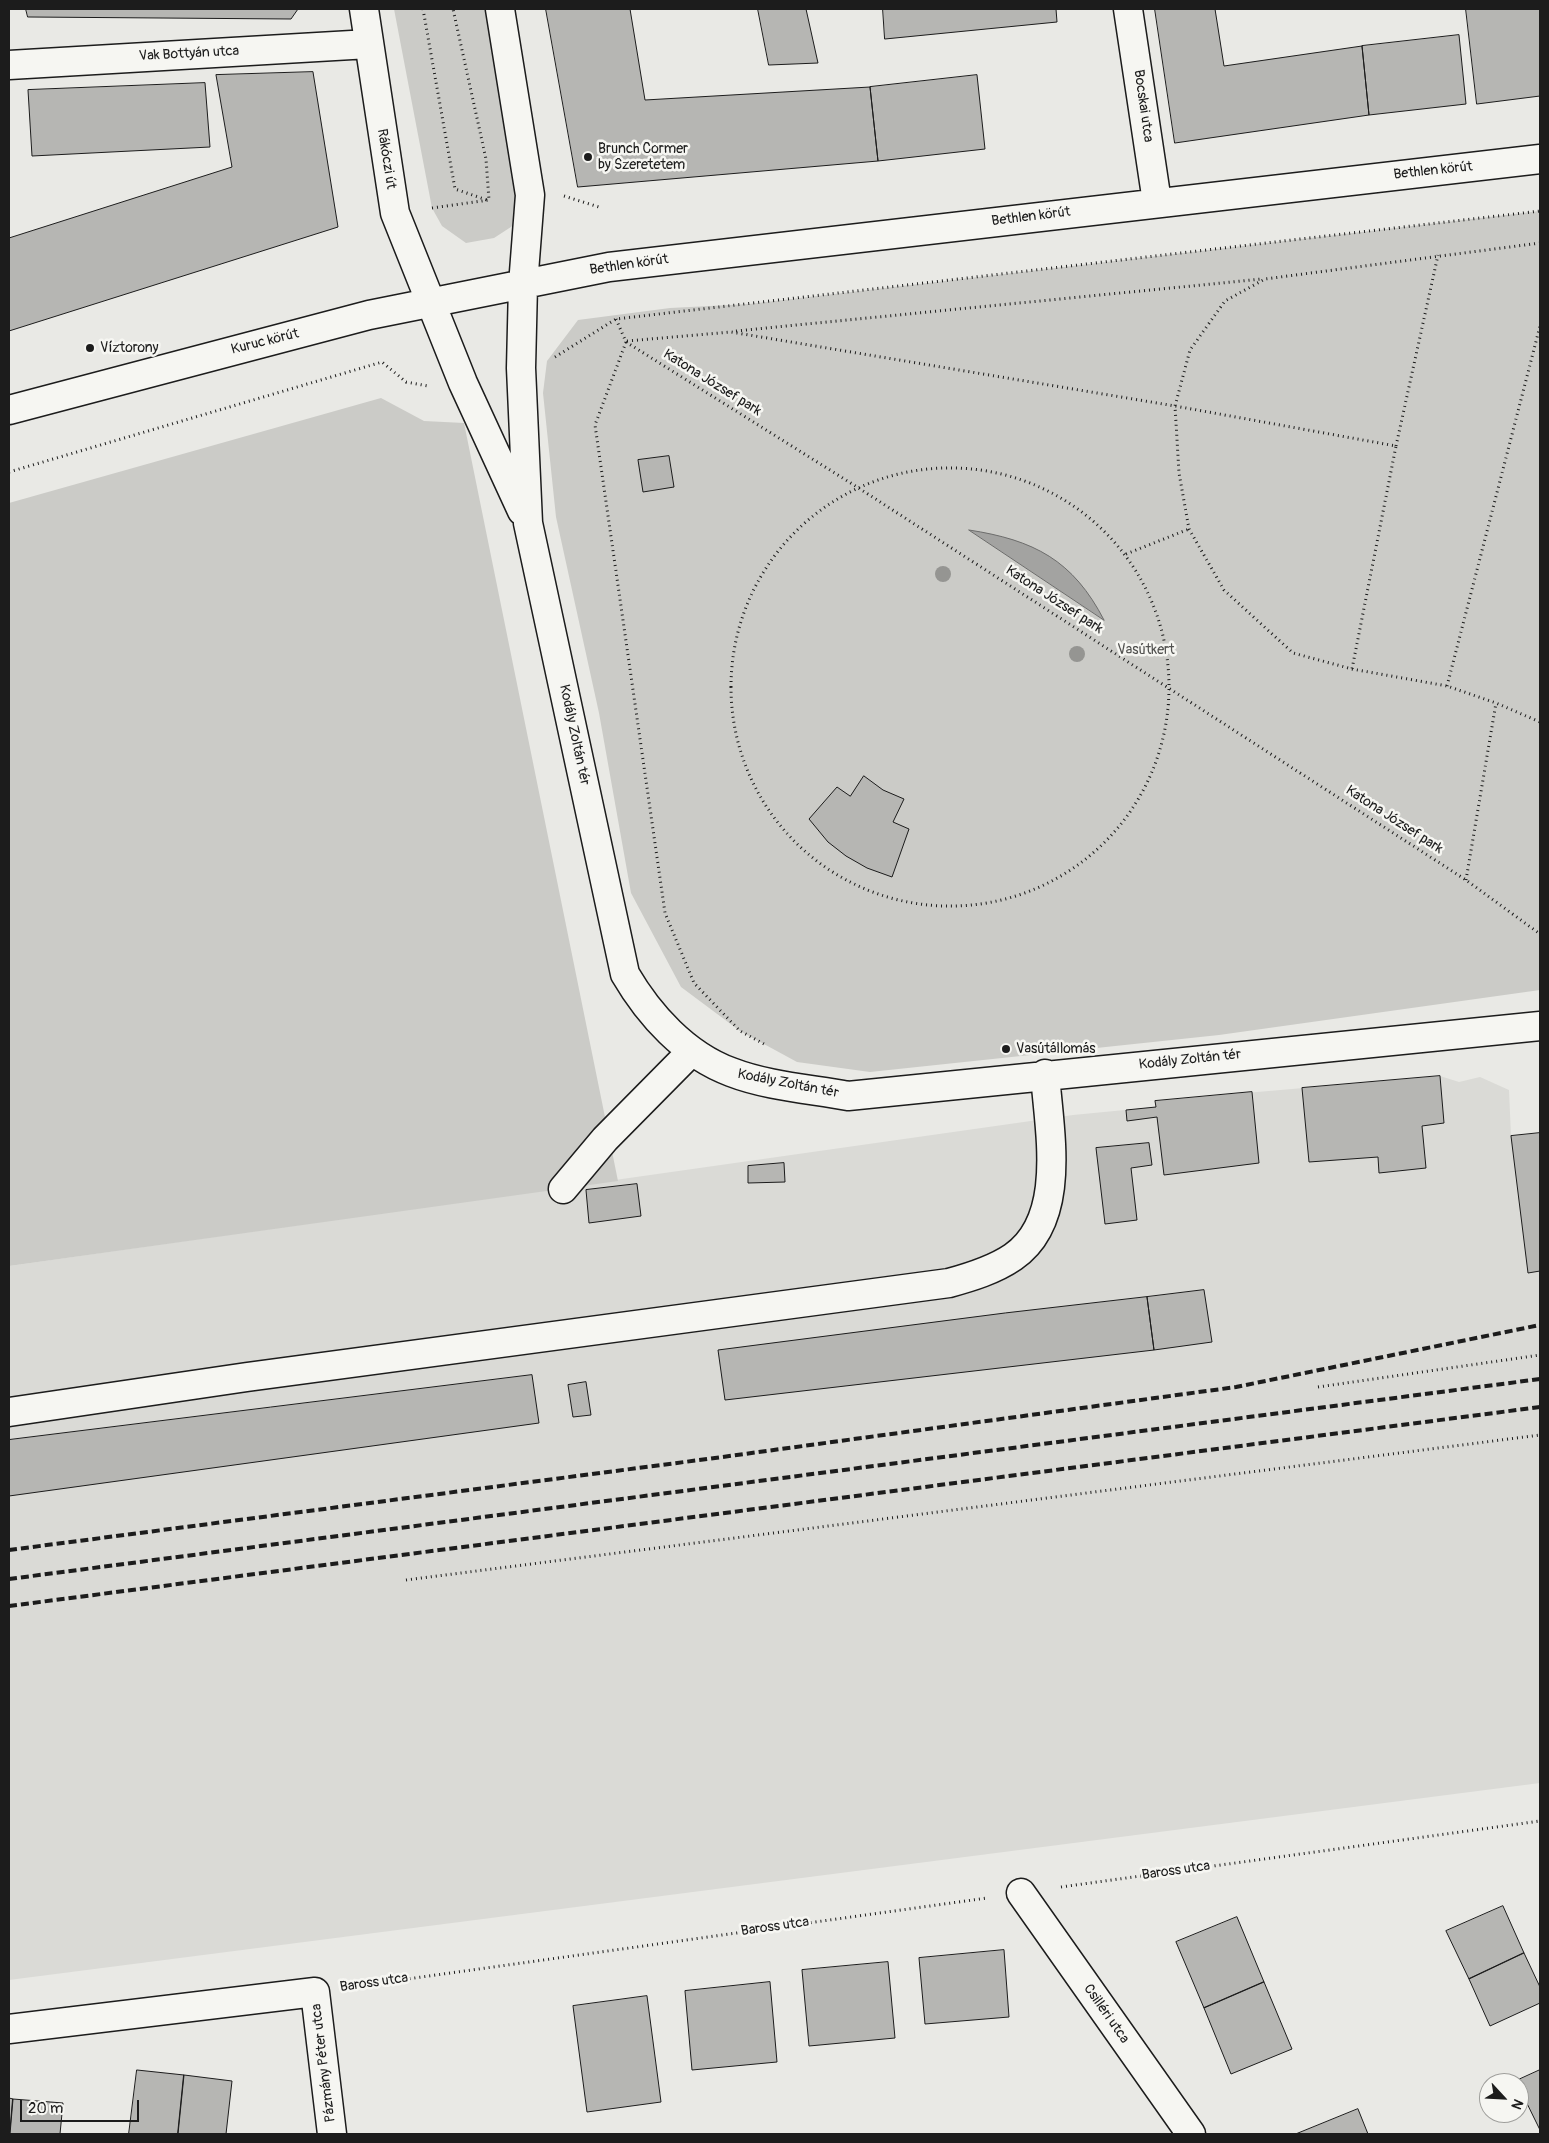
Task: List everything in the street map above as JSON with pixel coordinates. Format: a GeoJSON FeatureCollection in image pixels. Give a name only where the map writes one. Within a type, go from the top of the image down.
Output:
{"type":"FeatureCollection","features":[{"type":"Feature","properties":{"kind":"street","name":"Rákóczi út"},"geometry":{"type":"LineString","coordinates":[[364,9],[395,213],[430,302]]}},
{"type":"Feature","properties":{"kind":"street"},"geometry":{"type":"LineString","coordinates":[[500,9],[530,195],[523,285]]}},
{"type":"Feature","properties":{"kind":"street","name":"Bocskai utca"},"geometry":{"type":"LineString","coordinates":[[1128,9],[1157,202]]}},
{"type":"Feature","properties":{"kind":"street","name":"Vak Bottyán utca"},"geometry":{"type":"LineString","coordinates":[[9,65],[369,44]]}},
{"type":"Feature","properties":{"kind":"street","name":"Bethlen körút"},"geometry":{"type":"LineString","coordinates":[[523,285],[609,266],[1540,159]]}},
{"type":"Feature","properties":{"kind":"street","name":"Kuruc körút"},"geometry":{"type":"LineString","coordinates":[[9,410],[369,315],[523,285]]}},
{"type":"Feature","properties":{"kind":"street","name":"Kodály Zoltán tér"},"geometry":{"type":"LineString","coordinates":[[523,285],[521,368],[528,523],[625,974],[641,1001],[662,1025],[692,1051],[730,1072],[773,1083],[848,1096],[1045,1074],[1540,1026]]}},
{"type":"Feature","properties":{"kind":"street","name":"Kodály Zoltán tér"},"geometry":{"type":"LineString","coordinates":[[430,302],[463,383],[528,523]]}},
{"type":"Feature","properties":{"kind":"street"},"geometry":{"type":"LineString","coordinates":[[563,1189],[605,1139],[692,1051]]}},
{"type":"Feature","properties":{"kind":"street"},"geometry":{"type":"LineString","coordinates":[[9,1412],[248,1377],[950,1283],[973,1276],[1013,1257],[1029,1240],[1046,1209],[1052,1182],[1045,1074]]}},
{"type":"Feature","properties":{"kind":"street","name":"Csilléri utca"},"geometry":{"type":"LineString","coordinates":[[1021,1893],[1191,2134]]}},
{"type":"Feature","properties":{"kind":"street"},"geometry":{"type":"LineString","coordinates":[[9,2029],[315,1992]]}},
{"type":"Feature","properties":{"kind":"street","name":"Pázmány Péter utca"},"geometry":{"type":"LineString","coordinates":[[315,1992],[332,2134]]}},
{"type":"Feature","properties":{"kind":"path"},"geometry":{"type":"LineString","coordinates":[[424,9],[455,189],[489,200]]}},
{"type":"Feature","properties":{"kind":"path"},"geometry":{"type":"LineString","coordinates":[[453,9],[486,159],[489,200]]}},
{"type":"Feature","properties":{"kind":"path"},"geometry":{"type":"LineString","coordinates":[[560,195],[602,208]]}},
{"type":"Feature","properties":{"kind":"path"},"geometry":{"type":"LineString","coordinates":[[432,208],[489,200]]}},
{"type":"Feature","properties":{"kind":"path"},"geometry":{"type":"LineString","coordinates":[[547,362],[616,319],[1540,211]]}},
{"type":"Feature","properties":{"kind":"path"},"geometry":{"type":"LineString","coordinates":[[732,332],[1265,279],[1540,243]]}},
{"type":"Feature","properties":{"kind":"path"},"geometry":{"type":"LineString","coordinates":[[1352,669],[1396,446],[1438,255]]}},
{"type":"Feature","properties":{"kind":"path"},"geometry":{"type":"LineString","coordinates":[[1265,279],[1225,300],[1190,350],[1175,406],[1179,473],[1189,529],[1224,590],[1293,653],[1352,669],[1448,686],[1496,703],[1540,722]]}},
{"type":"Feature","properties":{"kind":"path"},"geometry":{"type":"LineString","coordinates":[[616,319],[626,342],[594,425],[665,913],[694,983],[740,1031],[772,1049]]}},
{"type":"Feature","properties":{"kind":"path"},"geometry":{"type":"LineString","coordinates":[[1448,686],[1540,326]]}},
{"type":"Feature","properties":{"kind":"path","name":"Katona József park"},"geometry":{"type":"LineString","coordinates":[[626,342],[732,332],[1175,406],[1396,446]]}},
{"type":"Feature","properties":{"kind":"path","name":"Katona József park"},"geometry":{"type":"LineString","coordinates":[[626,342],[858,487],[1466,880],[1540,934]]}},
{"type":"Feature","properties":{"kind":"path"},"geometry":{"type":"LineString","coordinates":[[9,472],[382,362],[406,382],[432,387]]}},
{"type":"Feature","properties":{"kind":"path"},"geometry":{"type":"LineString","coordinates":[[969,468],[1028,481],[1082,511],[1126,554],[1151,598],[1165,646],[1174,692],[1161,747],[1141,794],[1111,836],[1072,869],[1027,893],[977,905],[926,906],[876,894],[831,872],[791,840],[761,799],[740,752],[730,702],[733,651],[748,602],[772,557],[808,520],[858,487],[908,471],[969,468]]}},
{"type":"Feature","properties":{"kind":"path"},"geometry":{"type":"LineString","coordinates":[[1126,554],[1189,529]]}},
{"type":"Feature","properties":{"kind":"path"},"geometry":{"type":"LineString","coordinates":[[1466,880],[1496,703]]}},
{"type":"Feature","properties":{"kind":"path"},"geometry":{"type":"LineString","coordinates":[[1318,1387],[1540,1355]]}},
{"type":"Feature","properties":{"kind":"path"},"geometry":{"type":"LineString","coordinates":[[406,1580],[1540,1436]]}},
{"type":"Feature","properties":{"kind":"path","name":"Baross utca"},"geometry":{"type":"LineString","coordinates":[[315,1992],[1540,1820]]}},
{"type":"Feature","properties":{"kind":"shaded area"},"geometry":{"type":"Polygon","coordinates":[[[969,530],[1013,540],[1049,556],[1079,582],[1092,599],[1104,620],[969,530]]]}},
{"type":"Feature","properties":{"kind":"shaded area"},"geometry":{"type":"Polygon","coordinates":[[[1440,1076],[1459,1082],[1480,1077],[1509,1090],[1511,1136],[1540,1133],[1540,1783],[9,1980],[9,1266],[1073,1115],[1156,1107],[1155,1101],[1440,1076]]]}},
{"type":"Feature","properties":{"kind":"green space"},"geometry":{"type":"Polygon","coordinates":[[[394,9],[490,9],[518,197],[514,225],[494,238],[466,243],[442,226],[432,208],[394,9]]]}},
{"type":"Feature","properties":{"kind":"green space","name":"Vasútkert"},"geometry":{"type":"Polygon","coordinates":[[[1540,211],[1540,990],[1219,1035],[870,1072],[797,1062],[740,1031],[681,987],[631,893],[599,713],[556,517],[543,393],[547,361],[578,320],[670,308],[749,304],[1540,211]]]}},
{"type":"Feature","properties":{"kind":"green space"},"geometry":{"type":"Polygon","coordinates":[[[381,398],[424,421],[464,423],[618,1181],[9,1266],[9,503],[381,398]]]}},
{"type":"Feature","properties":{"kind":"building"},"geometry":{"type":"Polygon","coordinates":[[[26,9],[298,9],[291,19],[28,17],[26,9]]]}},
{"type":"Feature","properties":{"kind":"building"},"geometry":{"type":"Polygon","coordinates":[[[546,9],[630,9],[645,100],[870,87],[878,161],[578,187],[546,9]]]}},
{"type":"Feature","properties":{"kind":"building"},"geometry":{"type":"Polygon","coordinates":[[[758,9],[806,9],[818,63],[769,65],[758,9]]]}},
{"type":"Feature","properties":{"kind":"building"},"geometry":{"type":"Polygon","coordinates":[[[883,9],[1056,9],[1057,22],[885,39],[883,9]]]}},
{"type":"Feature","properties":{"kind":"building"},"geometry":{"type":"Polygon","coordinates":[[[1155,9],[1215,9],[1224,66],[1362,46],[1369,115],[1175,143],[1155,9]]]}},
{"type":"Feature","properties":{"kind":"building"},"geometry":{"type":"Polygon","coordinates":[[[1466,9],[1540,9],[1540,96],[1477,104],[1466,9]]]}},
{"type":"Feature","properties":{"kind":"building"},"geometry":{"type":"Polygon","coordinates":[[[1459,35],[1466,104],[1369,115],[1362,46],[1459,35]]]}},
{"type":"Feature","properties":{"kind":"building"},"geometry":{"type":"Polygon","coordinates":[[[313,72],[338,227],[9,331],[9,238],[232,167],[216,75],[313,72]]]}},
{"type":"Feature","properties":{"kind":"building"},"geometry":{"type":"Polygon","coordinates":[[[977,75],[985,149],[878,161],[870,87],[977,75]]]}},
{"type":"Feature","properties":{"kind":"building"},"geometry":{"type":"Polygon","coordinates":[[[205,83],[210,147],[32,156],[28,90],[205,83]]]}},
{"type":"Feature","properties":{"kind":"building"},"geometry":{"type":"Polygon","coordinates":[[[669,456],[674,487],[643,492],[638,460],[669,456]]]}},
{"type":"Feature","properties":{"kind":"building"},"geometry":{"type":"Polygon","coordinates":[[[864,776],[883,790],[904,799],[893,822],[909,829],[892,877],[867,868],[846,856],[828,842],[809,819],[837,787],[850,796],[864,776]]]}},
{"type":"Feature","properties":{"kind":"building"},"geometry":{"type":"Polygon","coordinates":[[[1440,1076],[1444,1123],[1422,1126],[1426,1168],[1379,1173],[1378,1157],[1309,1162],[1302,1088],[1440,1076]]]}},
{"type":"Feature","properties":{"kind":"building"},"geometry":{"type":"Polygon","coordinates":[[[1252,1092],[1259,1163],[1164,1175],[1157,1117],[1127,1121],[1126,1110],[1156,1107],[1155,1101],[1252,1092]]]}},
{"type":"Feature","properties":{"kind":"building"},"geometry":{"type":"Polygon","coordinates":[[[1540,1133],[1540,1271],[1528,1273],[1511,1136],[1540,1133]]]}},
{"type":"Feature","properties":{"kind":"building"},"geometry":{"type":"Polygon","coordinates":[[[1149,1143],[1152,1165],[1131,1168],[1137,1220],[1105,1224],[1096,1148],[1149,1143]]]}},
{"type":"Feature","properties":{"kind":"building"},"geometry":{"type":"Polygon","coordinates":[[[784,1163],[785,1182],[748,1183],[748,1166],[784,1163]]]}},
{"type":"Feature","properties":{"kind":"building"},"geometry":{"type":"Polygon","coordinates":[[[637,1184],[641,1216],[589,1223],[586,1190],[637,1184]]]}},
{"type":"Feature","properties":{"kind":"building"},"geometry":{"type":"Polygon","coordinates":[[[1204,1290],[1212,1342],[1154,1350],[1147,1297],[1204,1290]]]}},
{"type":"Feature","properties":{"kind":"building"},"geometry":{"type":"Polygon","coordinates":[[[1147,1297],[1154,1350],[725,1400],[718,1350],[1005,1313],[1147,1297]]]}},
{"type":"Feature","properties":{"kind":"building"},"geometry":{"type":"Polygon","coordinates":[[[532,1375],[539,1423],[9,1496],[9,1440],[532,1375]]]}},
{"type":"Feature","properties":{"kind":"building"},"geometry":{"type":"Polygon","coordinates":[[[586,1382],[591,1415],[573,1417],[568,1385],[586,1382]]]}},
{"type":"Feature","properties":{"kind":"building"},"geometry":{"type":"Polygon","coordinates":[[[1503,1906],[1524,1953],[1469,1979],[1446,1931],[1503,1906]]]}},
{"type":"Feature","properties":{"kind":"building"},"geometry":{"type":"Polygon","coordinates":[[[1237,1917],[1264,1982],[1204,2008],[1176,1942],[1237,1917]]]}},
{"type":"Feature","properties":{"kind":"building"},"geometry":{"type":"Polygon","coordinates":[[[1004,1950],[1009,2017],[925,2024],[919,1958],[1004,1950]]]}},
{"type":"Feature","properties":{"kind":"building"},"geometry":{"type":"Polygon","coordinates":[[[1524,1953],[1540,1987],[1540,2003],[1490,2026],[1469,1979],[1524,1953]]]}},
{"type":"Feature","properties":{"kind":"building"},"geometry":{"type":"Polygon","coordinates":[[[888,1962],[895,2038],[809,2046],[802,1970],[888,1962]]]}},
{"type":"Feature","properties":{"kind":"building"},"geometry":{"type":"Polygon","coordinates":[[[770,1982],[777,2062],[692,2070],[685,1991],[770,1982]]]}},
{"type":"Feature","properties":{"kind":"building"},"geometry":{"type":"Polygon","coordinates":[[[1264,1982],[1292,2049],[1231,2074],[1204,2008],[1264,1982]]]}},
{"type":"Feature","properties":{"kind":"building"},"geometry":{"type":"Polygon","coordinates":[[[647,1996],[661,2102],[587,2112],[573,2006],[647,1996]]]}},
{"type":"Feature","properties":{"kind":"building"},"geometry":{"type":"Polygon","coordinates":[[[137,2070],[184,2075],[178,2134],[129,2134],[137,2070]]]}},
{"type":"Feature","properties":{"kind":"building"},"geometry":{"type":"Polygon","coordinates":[[[1540,2070],[1540,2130],[1529,2108],[1529,2075],[1540,2070]]]}},
{"type":"Feature","properties":{"kind":"building"},"geometry":{"type":"Polygon","coordinates":[[[184,2075],[232,2081],[226,2134],[178,2134],[184,2075]]]}},
{"type":"Feature","properties":{"kind":"building"},"geometry":{"type":"Polygon","coordinates":[[[9,2098],[13,2099],[10,2134],[9,2134],[9,2098]]]}},
{"type":"Feature","properties":{"kind":"building"},"geometry":{"type":"Polygon","coordinates":[[[13,2099],[63,2103],[60,2134],[10,2134],[13,2099]]]}},
{"type":"Feature","properties":{"kind":"building"},"geometry":{"type":"Polygon","coordinates":[[[1358,2109],[1368,2134],[1296,2134],[1358,2109]]]}},
{"type":"Feature","properties":{"kind":"railway"},"geometry":{"type":"LineString","coordinates":[[9,1550],[715,1458],[1236,1387],[1540,1325]]}},
{"type":"Feature","properties":{"kind":"railway"},"geometry":{"type":"LineString","coordinates":[[9,1579],[1540,1379]]}},
{"type":"Feature","properties":{"kind":"railway"},"geometry":{"type":"LineString","coordinates":[[9,1606],[1540,1407]]}},
{"type":"Feature","properties":{"kind":"place","name":"Brunch Cormer by Szeretetem"},"geometry":{"type":"Point","coordinates":[588,157]}},
{"type":"Feature","properties":{"kind":"place","name":"Víztorony"},"geometry":{"type":"Point","coordinates":[90,348]}},
{"type":"Feature","properties":{"kind":"place","name":"Vasútállomás"},"geometry":{"type":"Point","coordinates":[1006,1049]}}]}
